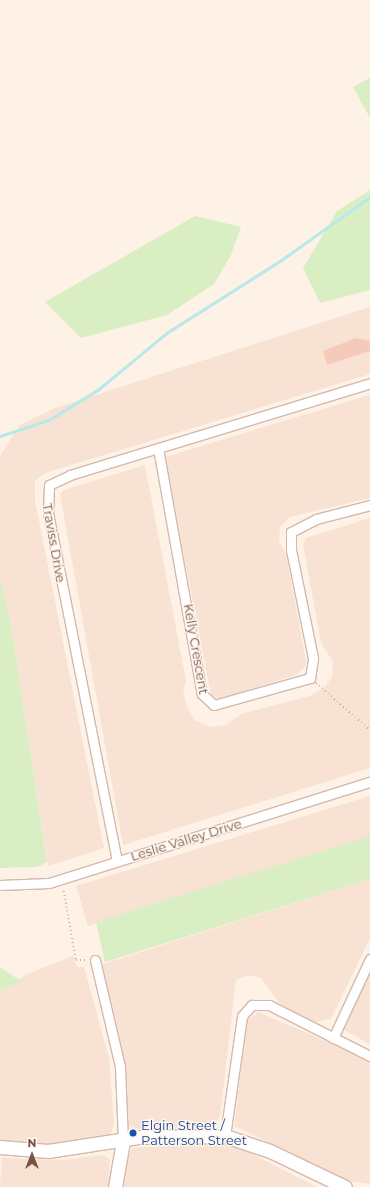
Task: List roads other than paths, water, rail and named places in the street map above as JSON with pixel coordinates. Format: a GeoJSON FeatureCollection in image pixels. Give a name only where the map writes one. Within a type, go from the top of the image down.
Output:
{"type":"FeatureCollection","features":[{"type":"Feature","properties":{"kind":"street","name":"Traviss Drive"},"geometry":{"type":"LineString","coordinates":[[117,862],[46,491],[49,485],[61,478],[370,383]]}},
{"type":"Feature","properties":{"kind":"street","name":"Kelly Crescent"},"geometry":{"type":"LineString","coordinates":[[158,448],[205,700],[224,706],[310,678],[313,658],[290,536],[305,523],[370,505]]}},
{"type":"Feature","properties":{"kind":"street","name":"Leslie Valley Drive"},"geometry":{"type":"LineString","coordinates":[[0,885],[50,882],[370,782]]}},
{"type":"Feature","properties":{"kind":"street"},"geometry":{"type":"LineString","coordinates":[[333,1038],[370,959]]}},
{"type":"Feature","properties":{"kind":"street"},"geometry":{"type":"LineString","coordinates":[[95,960],[120,1067],[123,1140],[115,1187]]}},
{"type":"Feature","properties":{"kind":"street"},"geometry":{"type":"LineString","coordinates":[[225,1136],[242,1016],[246,1008],[257,1003],[269,1005],[370,1056]]}},
{"type":"Feature","properties":{"kind":"street"},"geometry":{"type":"LineString","coordinates":[[0,1147],[48,1151],[123,1140],[171,1135],[225,1136],[270,1151],[345,1187]]}},
{"type":"Feature","properties":{"kind":"waterway"},"geometry":{"type":"LineString","coordinates":[[0,436],[49,420],[99,389],[168,332],[280,261],[370,197]]}},
{"type":"Feature","properties":{"kind":"place","name":"Elgin Street / Patterson Street"},"geometry":{"type":"Point","coordinates":[133,1133]}}]}
